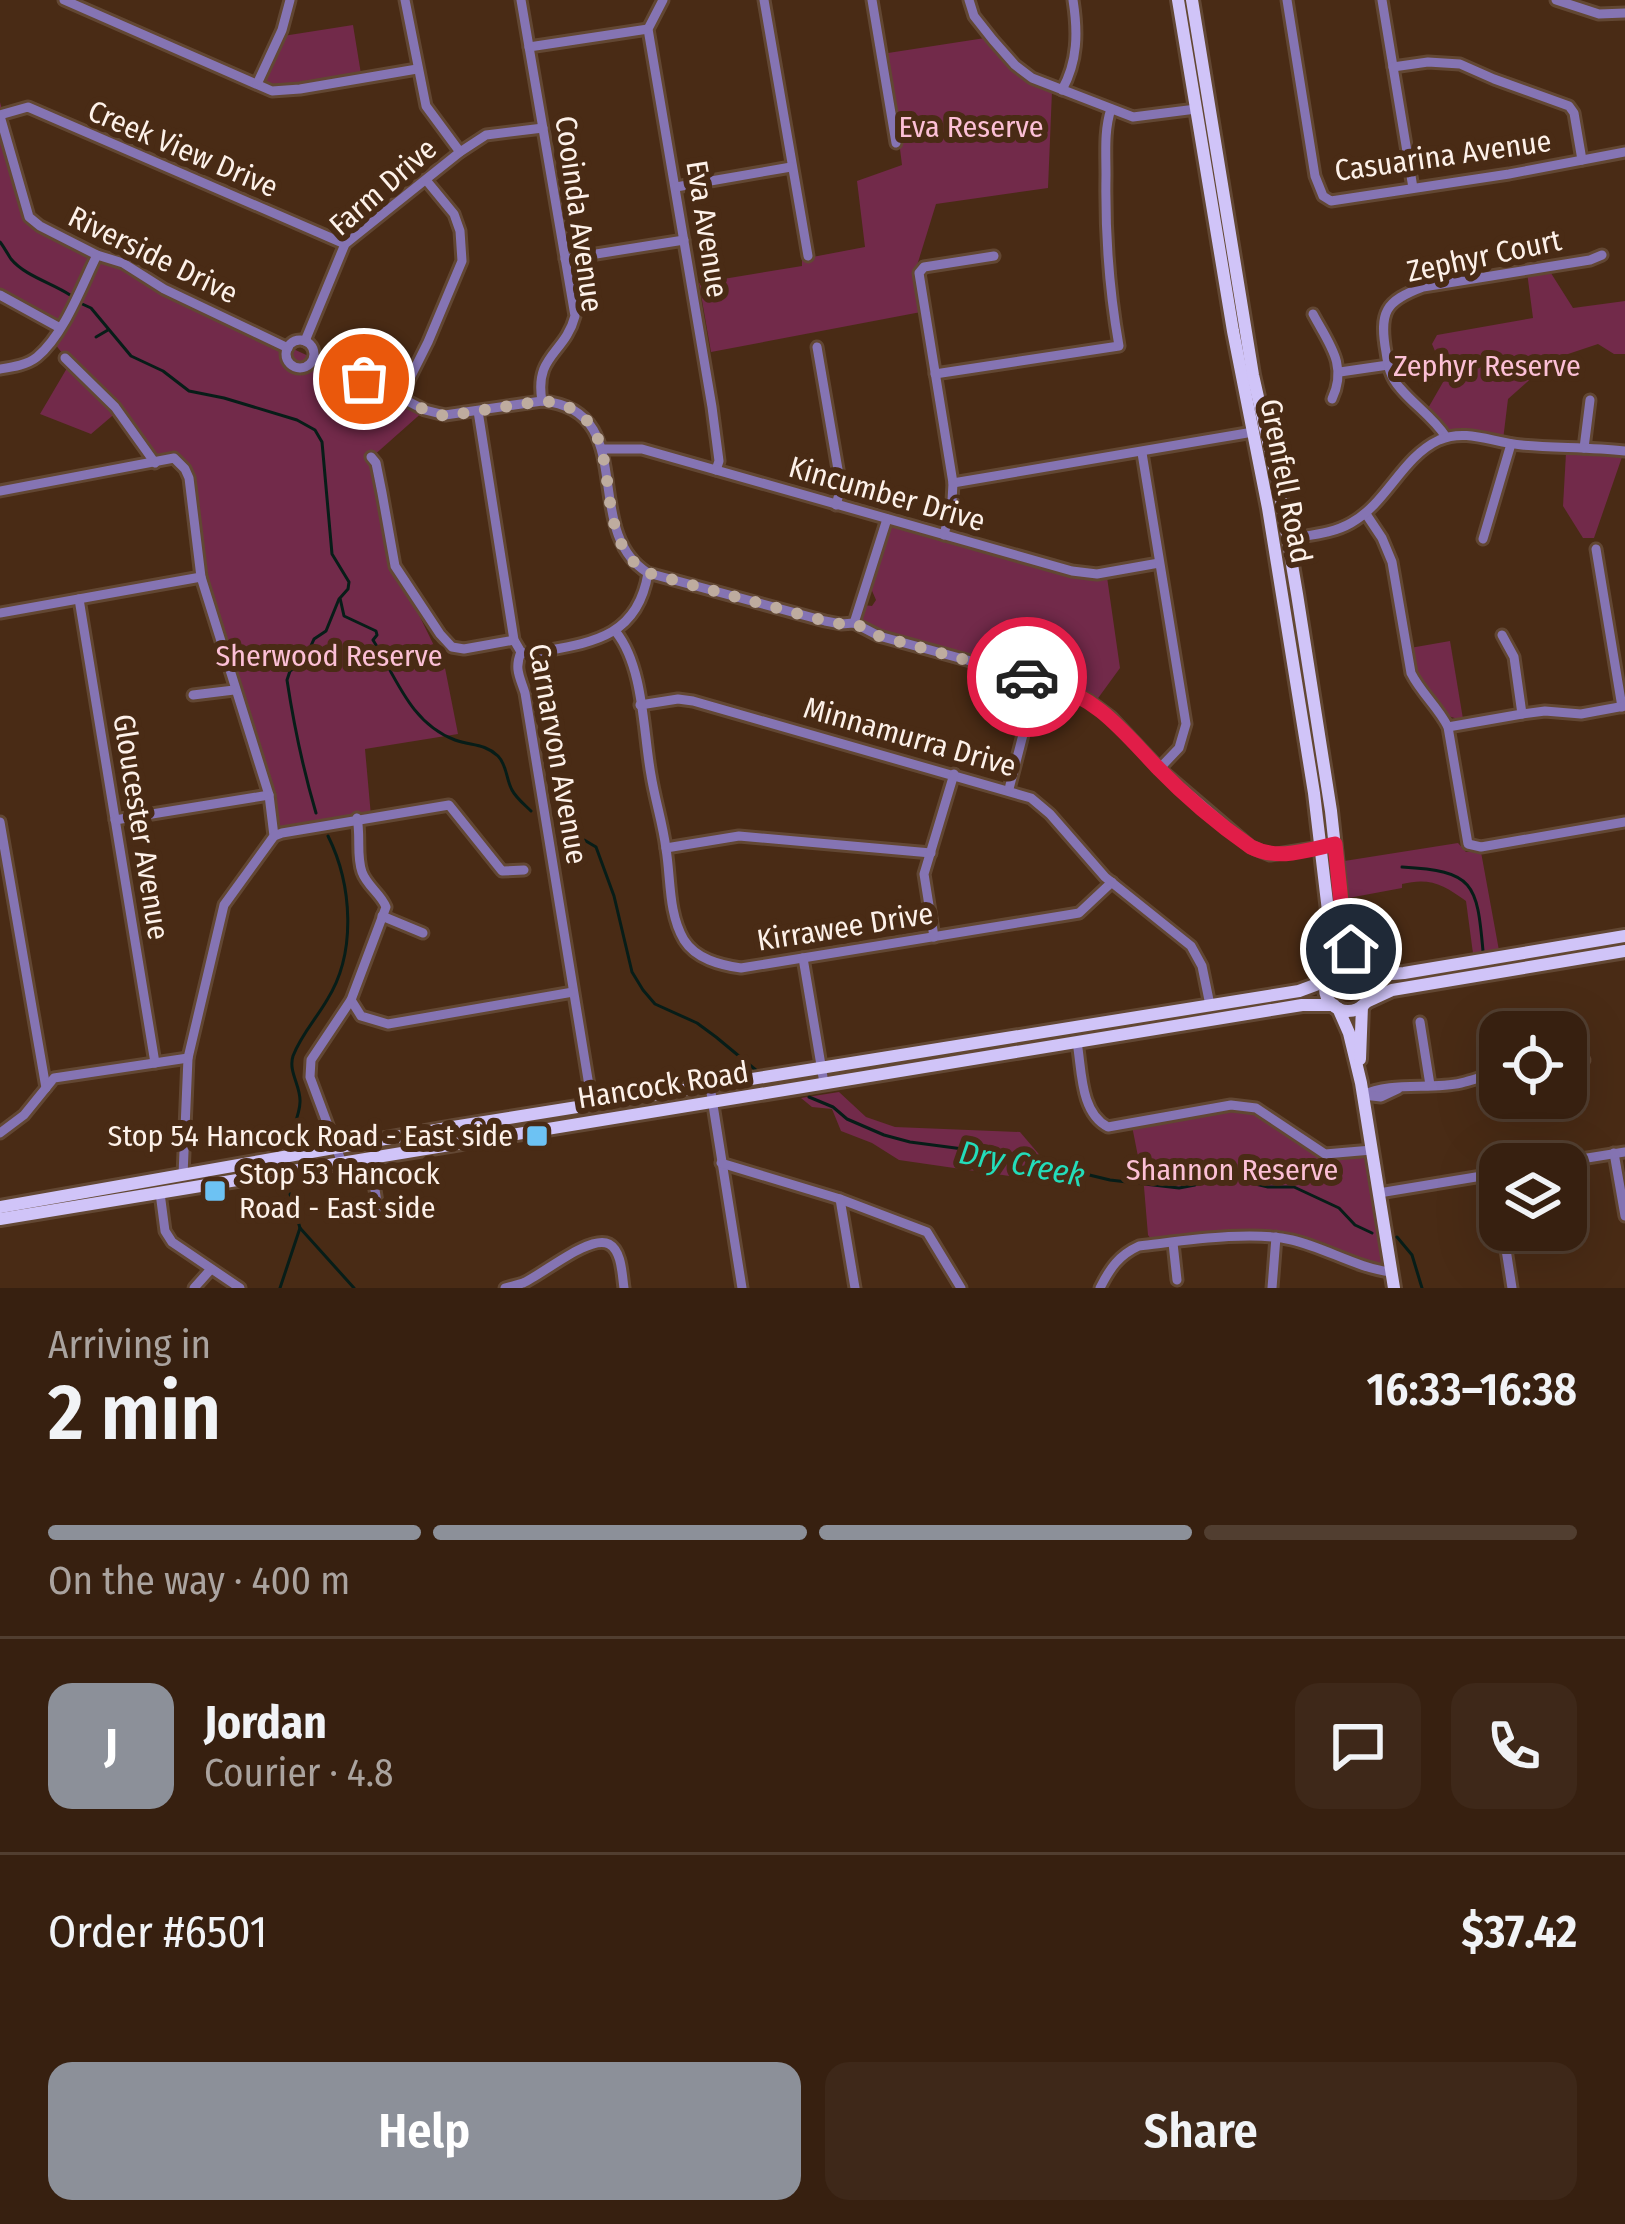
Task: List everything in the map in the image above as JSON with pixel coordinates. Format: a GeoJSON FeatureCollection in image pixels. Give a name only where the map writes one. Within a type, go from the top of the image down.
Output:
{"type":"FeatureCollection","features":[{"type":"Feature","properties":{"kind":"main road","name":"Grenfell Road"},"geometry":{"type":"LineString","coordinates":[[1178,0],[1253,376],[1281,540],[1314,793],[1343,921],[1360,968]]}},
{"type":"Feature","properties":{"kind":"main road","name":"Grenfell Road"},"geometry":{"type":"LineString","coordinates":[[1192,0],[1203,108],[1253,432],[1281,540]]}},
{"type":"Feature","properties":{"kind":"main road","name":"Grenfell Road"},"geometry":{"type":"LineString","coordinates":[[1328,846],[1332,951],[1328,977]]}},
{"type":"Feature","properties":{"kind":"main road"},"geometry":{"type":"LineString","coordinates":[[1394,1288],[1362,1089],[1349,1033],[1326,994],[1328,977],[1343,965],[1380,975],[1404,974],[1625,936]]}},
{"type":"Feature","properties":{"kind":"main road"},"geometry":{"type":"LineString","coordinates":[[1594,941],[1625,951]]}},
{"type":"Feature","properties":{"kind":"main road"},"geometry":{"type":"LineString","coordinates":[[1336,1007],[1351,1010],[1391,990],[1625,951]]}},
{"type":"Feature","properties":{"kind":"main road"},"geometry":{"type":"LineString","coordinates":[[1360,968],[1371,985],[1364,1004],[1362,1089]]}},
{"type":"Feature","properties":{"kind":"main road","name":"Hancock Road"},"geometry":{"type":"LineString","coordinates":[[0,1219],[594,1120],[821,1068],[1299,991],[1328,977]]}},
{"type":"Feature","properties":{"kind":"main road","name":"Hancock Road"},"geometry":{"type":"LineString","coordinates":[[0,1207],[592,1104],[824,1083],[1310,1004],[1336,1007]]}},
{"type":"Feature","properties":{"kind":"main road"},"geometry":{"type":"LineString","coordinates":[[592,1104],[594,1120]]}},
{"type":"Feature","properties":{"kind":"street"},"geometry":{"type":"LineString","coordinates":[[64,0],[281,92],[417,69]]}},
{"type":"Feature","properties":{"kind":"street"},"geometry":{"type":"LineString","coordinates":[[257,85],[290,0]]}},
{"type":"Feature","properties":{"kind":"street"},"geometry":{"type":"LineString","coordinates":[[405,0],[426,106],[460,152]]}},
{"type":"Feature","properties":{"kind":"street","name":"Cooinda Avenue"},"geometry":{"type":"LineString","coordinates":[[521,0],[575,316],[572,329],[540,372],[542,401]]}},
{"type":"Feature","properties":{"kind":"street"},"geometry":{"type":"LineString","coordinates":[[529,47],[647,28],[664,0]]}},
{"type":"Feature","properties":{"kind":"street"},"geometry":{"type":"LineString","coordinates":[[764,0],[808,256]]}},
{"type":"Feature","properties":{"kind":"street"},"geometry":{"type":"LineString","coordinates":[[872,0],[896,143]]}},
{"type":"Feature","properties":{"kind":"street"},"geometry":{"type":"LineString","coordinates":[[969,0],[979,22],[1032,78],[1139,118],[1203,108]]}},
{"type":"Feature","properties":{"kind":"street"},"geometry":{"type":"LineString","coordinates":[[1062,90],[1077,49],[1073,0]]}},
{"type":"Feature","properties":{"kind":"street","name":"Casuarina Avenue"},"geometry":{"type":"LineString","coordinates":[[1287,0],[1316,176],[1323,196],[1331,201],[1625,152]]}},
{"type":"Feature","properties":{"kind":"street"},"geometry":{"type":"LineString","coordinates":[[1382,0],[1413,188]]}},
{"type":"Feature","properties":{"kind":"street"},"geometry":{"type":"LineString","coordinates":[[1556,0],[1599,14],[1625,14]]}},
{"type":"Feature","properties":{"kind":"street","name":"Eva Avenue"},"geometry":{"type":"LineString","coordinates":[[647,28],[712,407],[716,470]]}},
{"type":"Feature","properties":{"kind":"street"},"geometry":{"type":"LineString","coordinates":[[1393,67],[1460,64],[1569,106],[1582,160]]}},
{"type":"Feature","properties":{"kind":"street","name":"Creek View Drive"},"geometry":{"type":"LineString","coordinates":[[0,115],[28,107],[345,244]]}},
{"type":"Feature","properties":{"kind":"street"},"geometry":{"type":"LineString","coordinates":[[935,374],[1119,346],[1105,226],[1111,109]]}},
{"type":"Feature","properties":{"kind":"street","name":"Riverside Drive"},"geometry":{"type":"LineString","coordinates":[[0,115],[29,218],[288,348]]}},
{"type":"Feature","properties":{"kind":"street","name":"Farm Drive"},"geometry":{"type":"LineString","coordinates":[[305,341],[345,244],[486,135],[543,128]]}},
{"type":"Feature","properties":{"kind":"street"},"geometry":{"type":"LineString","coordinates":[[676,187],[791,167]]}},
{"type":"Feature","properties":{"kind":"street"},"geometry":{"type":"LineString","coordinates":[[400,398],[462,261],[454,214],[426,180]]}},
{"type":"Feature","properties":{"kind":"street"},"geometry":{"type":"LineString","coordinates":[[565,259],[684,240]]}},
{"type":"Feature","properties":{"kind":"street","name":"Zephyr Court"},"geometry":{"type":"LineString","coordinates":[[1388,365],[1384,314],[1403,294],[1602,254]]}},
{"type":"Feature","properties":{"kind":"street"},"geometry":{"type":"LineString","coordinates":[[0,369],[37,358],[60,328],[97,255]]}},
{"type":"Feature","properties":{"kind":"street"},"geometry":{"type":"LineString","coordinates":[[944,535],[952,484],[920,282],[922,268],[994,256]]}},
{"type":"Feature","properties":{"kind":"street"},"geometry":{"type":"LineString","coordinates":[[0,295],[60,328]]}},
{"type":"Feature","properties":{"kind":"street"},"geometry":{"type":"LineString","coordinates":[[1313,314],[1340,372],[1332,399]]}},
{"type":"Feature","properties":{"kind":"street"},"geometry":{"type":"LineString","coordinates":[[305,341],[312,346],[314,358],[308,366],[298,368],[287,358],[288,348],[293,342],[305,341]]}},
{"type":"Feature","properties":{"kind":"street"},"geometry":{"type":"LineString","coordinates":[[817,347],[841,487],[836,505]]}},
{"type":"Feature","properties":{"kind":"street"},"geometry":{"type":"LineString","coordinates":[[65,358],[115,406],[155,463]]}},
{"type":"Feature","properties":{"kind":"street"},"geometry":{"type":"LineString","coordinates":[[314,358],[445,416],[542,401],[581,414],[591,423],[603,449],[615,531],[639,568],[825,621],[854,623],[879,636],[1075,693],[1099,707],[1236,837],[1261,852],[1280,855],[1328,846]]}},
{"type":"Feature","properties":{"kind":"street"},"geometry":{"type":"LineString","coordinates":[[1340,372],[1388,365],[1399,387],[1446,437]]}},
{"type":"Feature","properties":{"kind":"street"},"geometry":{"type":"LineString","coordinates":[[1584,448],[1590,400]]}},
{"type":"Feature","properties":{"kind":"street","name":"Carnarvon Avenue"},"geometry":{"type":"LineString","coordinates":[[478,411],[514,640],[520,652],[516,668],[526,692],[592,1104]]}},
{"type":"Feature","properties":{"kind":"street"},"geometry":{"type":"LineString","coordinates":[[952,484],[1253,432]]}},
{"type":"Feature","properties":{"kind":"street"},"geometry":{"type":"LineString","coordinates":[[1281,540],[1342,528],[1366,514],[1424,448],[1446,437],[1625,451]]}},
{"type":"Feature","properties":{"kind":"street"},"geometry":{"type":"LineString","coordinates":[[1483,538],[1511,444]]}},
{"type":"Feature","properties":{"kind":"street","name":"Kincumber Drive"},"geometry":{"type":"LineString","coordinates":[[603,449],[642,449],[1072,571],[1097,574],[1159,563]]}},
{"type":"Feature","properties":{"kind":"street"},"geometry":{"type":"LineString","coordinates":[[1142,453],[1186,724],[1179,748],[1160,769]]}},
{"type":"Feature","properties":{"kind":"street"},"geometry":{"type":"LineString","coordinates":[[371,457],[395,566],[440,634],[452,647],[464,649],[514,640]]}},
{"type":"Feature","properties":{"kind":"street"},"geometry":{"type":"LineString","coordinates":[[0,491],[174,458],[185,469],[201,578],[269,796],[274,836]]}},
{"type":"Feature","properties":{"kind":"street"},"geometry":{"type":"LineString","coordinates":[[1366,514],[1392,562],[1412,673],[1448,727],[1468,844],[1478,847],[1625,822]]}},
{"type":"Feature","properties":{"kind":"street"},"geometry":{"type":"LineString","coordinates":[[854,623],[887,519]]}},
{"type":"Feature","properties":{"kind":"street"},"geometry":{"type":"LineString","coordinates":[[1448,727],[1545,711],[1581,714],[1623,706],[1596,549]]}},
{"type":"Feature","properties":{"kind":"street"},"geometry":{"type":"LineString","coordinates":[[520,652],[577,644],[616,632],[643,596],[648,573]]}},
{"type":"Feature","properties":{"kind":"street"},"geometry":{"type":"LineString","coordinates":[[0,613],[201,578]]}},
{"type":"Feature","properties":{"kind":"street","name":"Gloucester Avenue"},"geometry":{"type":"LineString","coordinates":[[79,599],[155,1063]]}},
{"type":"Feature","properties":{"kind":"street","name":"Kirrawee Drive"},"geometry":{"type":"LineString","coordinates":[[616,632],[631,656],[676,920],[685,942],[701,956],[741,968],[1079,913],[1112,882]]}},
{"type":"Feature","properties":{"kind":"street"},"geometry":{"type":"LineString","coordinates":[[1502,635],[1514,657],[1522,714]]}},
{"type":"Feature","properties":{"kind":"street"},"geometry":{"type":"LineString","coordinates":[[1009,789],[1037,682]]}},
{"type":"Feature","properties":{"kind":"street"},"geometry":{"type":"LineString","coordinates":[[193,695],[234,690]]}},
{"type":"Feature","properties":{"kind":"street","name":"Minnamurra Drive"},"geometry":{"type":"LineString","coordinates":[[640,705],[693,701],[1031,798],[1112,882],[1191,946],[1202,966],[1210,1005]]}},
{"type":"Feature","properties":{"kind":"street"},"geometry":{"type":"LineString","coordinates":[[934,937],[924,874],[954,774]]}},
{"type":"Feature","properties":{"kind":"street"},"geometry":{"type":"LineString","coordinates":[[115,820],[269,796]]}},
{"type":"Feature","properties":{"kind":"street"},"geometry":{"type":"LineString","coordinates":[[183,1175],[188,1058],[224,905],[274,836],[449,805],[502,871],[524,870]]}},
{"type":"Feature","properties":{"kind":"street"},"geometry":{"type":"LineString","coordinates":[[342,1163],[310,1070],[315,1052],[351,1000],[385,901],[364,878],[357,818]]}},
{"type":"Feature","properties":{"kind":"street"},"geometry":{"type":"LineString","coordinates":[[0,822],[46,1088]]}},
{"type":"Feature","properties":{"kind":"street"},"geometry":{"type":"LineString","coordinates":[[666,848],[739,836],[931,853]]}},
{"type":"Feature","properties":{"kind":"street"},"geometry":{"type":"LineString","coordinates":[[382,916],[423,933]]}},
{"type":"Feature","properties":{"kind":"street"},"geometry":{"type":"LineString","coordinates":[[803,958],[824,1083]]}},
{"type":"Feature","properties":{"kind":"street"},"geometry":{"type":"LineString","coordinates":[[351,1000],[361,1016],[388,1024],[573,992]]}},
{"type":"Feature","properties":{"kind":"street"},"geometry":{"type":"LineString","coordinates":[[1420,1022],[1430,1085]]}},
{"type":"Feature","properties":{"kind":"street"},"geometry":{"type":"LineString","coordinates":[[1077,1042],[1090,1109],[1108,1127],[1244,1105],[1256,1108],[1324,1154],[1372,1150]]}},
{"type":"Feature","properties":{"kind":"street"},"geometry":{"type":"LineString","coordinates":[[0,1133],[14,1124],[54,1078],[188,1058]]}},
{"type":"Feature","properties":{"kind":"street"},"geometry":{"type":"LineString","coordinates":[[1362,1089],[1479,1078]]}},
{"type":"Feature","properties":{"kind":"street"},"geometry":{"type":"LineString","coordinates":[[711,1093],[742,1288]]}},
{"type":"Feature","properties":{"kind":"street"},"geometry":{"type":"LineString","coordinates":[[1587,1158],[1620,1152],[1625,1216]]}},
{"type":"Feature","properties":{"kind":"street"},"geometry":{"type":"LineString","coordinates":[[370,1159],[378,1209]]}},
{"type":"Feature","properties":{"kind":"street"},"geometry":{"type":"LineString","coordinates":[[721,1162],[840,1198],[928,1232],[962,1288]]}},
{"type":"Feature","properties":{"kind":"street"},"geometry":{"type":"LineString","coordinates":[[1379,1193],[1479,1176]]}},
{"type":"Feature","properties":{"kind":"street"},"geometry":{"type":"LineString","coordinates":[[160,1193],[168,1236],[240,1288]]}},
{"type":"Feature","properties":{"kind":"street"},"geometry":{"type":"LineString","coordinates":[[840,1198],[855,1288]]}},
{"type":"Feature","properties":{"kind":"street"},"geometry":{"type":"LineString","coordinates":[[1100,1288],[1112,1265],[1139,1246],[1265,1236],[1391,1272]]}},
{"type":"Feature","properties":{"kind":"street"},"geometry":{"type":"LineString","coordinates":[[1272,1288],[1276,1238]]}},
{"type":"Feature","properties":{"kind":"street"},"geometry":{"type":"LineString","coordinates":[[505,1288],[599,1242],[618,1255],[624,1288]]}},
{"type":"Feature","properties":{"kind":"street"},"geometry":{"type":"LineString","coordinates":[[1173,1243],[1177,1280]]}},
{"type":"Feature","properties":{"kind":"street"},"geometry":{"type":"LineString","coordinates":[[1506,1251],[1512,1288]]}},
{"type":"Feature","properties":{"kind":"street"},"geometry":{"type":"LineString","coordinates":[[194,1288],[211,1269]]}},
{"type":"Feature","properties":{"kind":"green space"},"geometry":{"type":"Polygon","coordinates":[[[353,25],[361,74],[297,86],[264,82],[283,36],[353,25]]]}},
{"type":"Feature","properties":{"kind":"green space","name":"Eva Reserve"},"geometry":{"type":"Polygon","coordinates":[[[985,38],[1015,69],[1052,91],[1048,188],[936,204],[915,272],[921,312],[711,352],[699,283],[802,266],[802,259],[865,247],[857,181],[902,165],[888,53],[985,38]]]}},
{"type":"Feature","properties":{"kind":"green space","name":"Sherwood Reserve"},"geometry":{"type":"Polygon","coordinates":[[[0,102],[29,217],[190,301],[425,410],[372,457],[395,566],[445,668],[458,734],[365,749],[371,816],[274,836],[269,795],[201,577],[189,478],[174,458],[151,458],[118,411],[91,434],[40,414],[70,363],[51,339],[59,329],[0,295],[0,102]]]}},
{"type":"Feature","properties":{"kind":"green space","name":"Zephyr Reserve"},"geometry":{"type":"Polygon","coordinates":[[[1549,270],[1573,308],[1625,301],[1625,354],[1614,354],[1598,344],[1553,359],[1508,399],[1503,440],[1464,430],[1445,431],[1427,410],[1446,377],[1432,344],[1437,335],[1533,318],[1527,272],[1549,270]]]}},
{"type":"Feature","properties":{"kind":"green space"},"geometry":{"type":"Polygon","coordinates":[[[1566,453],[1622,457],[1594,538],[1583,538],[1563,506],[1566,453]]]}},
{"type":"Feature","properties":{"kind":"green space"},"geometry":{"type":"Polygon","coordinates":[[[895,525],[1107,577],[1120,668],[1096,701],[1042,668],[1012,669],[878,631],[859,620],[863,605],[872,606],[876,600],[870,586],[888,529],[895,525]]]}},
{"type":"Feature","properties":{"kind":"green space"},"geometry":{"type":"Polygon","coordinates":[[[1450,641],[1463,719],[1434,704],[1420,682],[1410,648],[1450,641]]]}},
{"type":"Feature","properties":{"kind":"green space"},"geometry":{"type":"Polygon","coordinates":[[[1458,843],[1466,852],[1481,852],[1500,956],[1474,961],[1466,901],[1436,884],[1412,882],[1343,899],[1338,862],[1458,843]]]}},
{"type":"Feature","properties":{"kind":"green space"},"geometry":{"type":"Polygon","coordinates":[[[839,1092],[866,1117],[895,1127],[1020,1132],[1043,1159],[1044,1181],[899,1160],[841,1131],[832,1109],[812,1107],[801,1098],[839,1092]]]}},
{"type":"Feature","properties":{"kind":"green space","name":"Shannon Reserve"},"geometry":{"type":"Polygon","coordinates":[[[1232,1108],[1255,1112],[1323,1158],[1363,1157],[1385,1261],[1382,1267],[1265,1232],[1151,1239],[1132,1126],[1232,1108]]]}},
{"type":"Feature","properties":{"kind":"waterway","name":"Dry Creek"},"geometry":{"type":"LineString","coordinates":[[0,242],[24,270],[70,295]]}},
{"type":"Feature","properties":{"kind":"waterway","name":"Dry Creek"},"geometry":{"type":"LineString","coordinates":[[80,303],[91,308],[131,356],[163,371],[189,391],[297,420],[315,430],[322,442],[332,554],[349,582],[340,598],[344,616],[376,631],[373,640],[415,711],[440,732],[498,756],[514,793],[531,811]]}},
{"type":"Feature","properties":{"kind":"waterway"},"geometry":{"type":"LineString","coordinates":[[96,337],[108,330]]}},
{"type":"Feature","properties":{"kind":"waterway"},"geometry":{"type":"LineString","coordinates":[[316,813],[287,680],[290,671],[303,663],[314,639],[326,631],[339,599]]}},
{"type":"Feature","properties":{"kind":"waterway","name":"Dry Creek"},"geometry":{"type":"LineString","coordinates":[[559,825],[596,847],[614,896],[632,972],[643,990],[655,1004],[697,1023],[757,1071]]}},
{"type":"Feature","properties":{"kind":"waterway"},"geometry":{"type":"LineString","coordinates":[[290,1139],[300,1102],[293,1056],[337,981],[347,940],[342,875],[328,836]]}},
{"type":"Feature","properties":{"kind":"waterway"},"geometry":{"type":"LineString","coordinates":[[1402,867],[1444,872],[1467,885],[1478,910],[1483,951]]}},
{"type":"Feature","properties":{"kind":"waterway","name":"Dry Creek"},"geometry":{"type":"LineString","coordinates":[[809,1097],[884,1135],[963,1149],[1033,1172],[1081,1173],[1179,1188],[1195,1185],[1216,1171],[1268,1187],[1294,1187],[1339,1208],[1355,1225],[1372,1233]]}},
{"type":"Feature","properties":{"kind":"waterway"},"geometry":{"type":"LineString","coordinates":[[290,1194],[300,1228],[354,1288]]}},
{"type":"Feature","properties":{"kind":"waterway"},"geometry":{"type":"LineString","coordinates":[[280,1288],[300,1228]]}},
{"type":"Feature","properties":{"kind":"waterway","name":"Dry Creek"},"geometry":{"type":"LineString","coordinates":[[1397,1237],[1412,1255],[1422,1288]]}},
{"type":"Feature","properties":{"kind":"way so far"},"geometry":{"type":"LineString","coordinates":[[364,379],[445,416],[542,401],[581,414],[591,423],[603,449],[615,531],[628,554],[648,573],[825,621],[854,623],[879,636],[1027,677]]}},
{"type":"Feature","properties":{"kind":"place","name":"Stop 54 Hancock Road - East side"},"geometry":{"type":"Point","coordinates":[537,1136]}},
{"type":"Feature","properties":{"kind":"place","name":"Stop 53 Hancock Road - East side"},"geometry":{"type":"Point","coordinates":[215,1191]}},
{"type":"Feature","properties":{"kind":"route"},"geometry":{"type":"LineString","coordinates":[[1027,677],[1035,688],[1046,682],[1099,707],[1161,770],[1251,847],[1280,855],[1335,844],[1343,921],[1351,949]]}}]}
